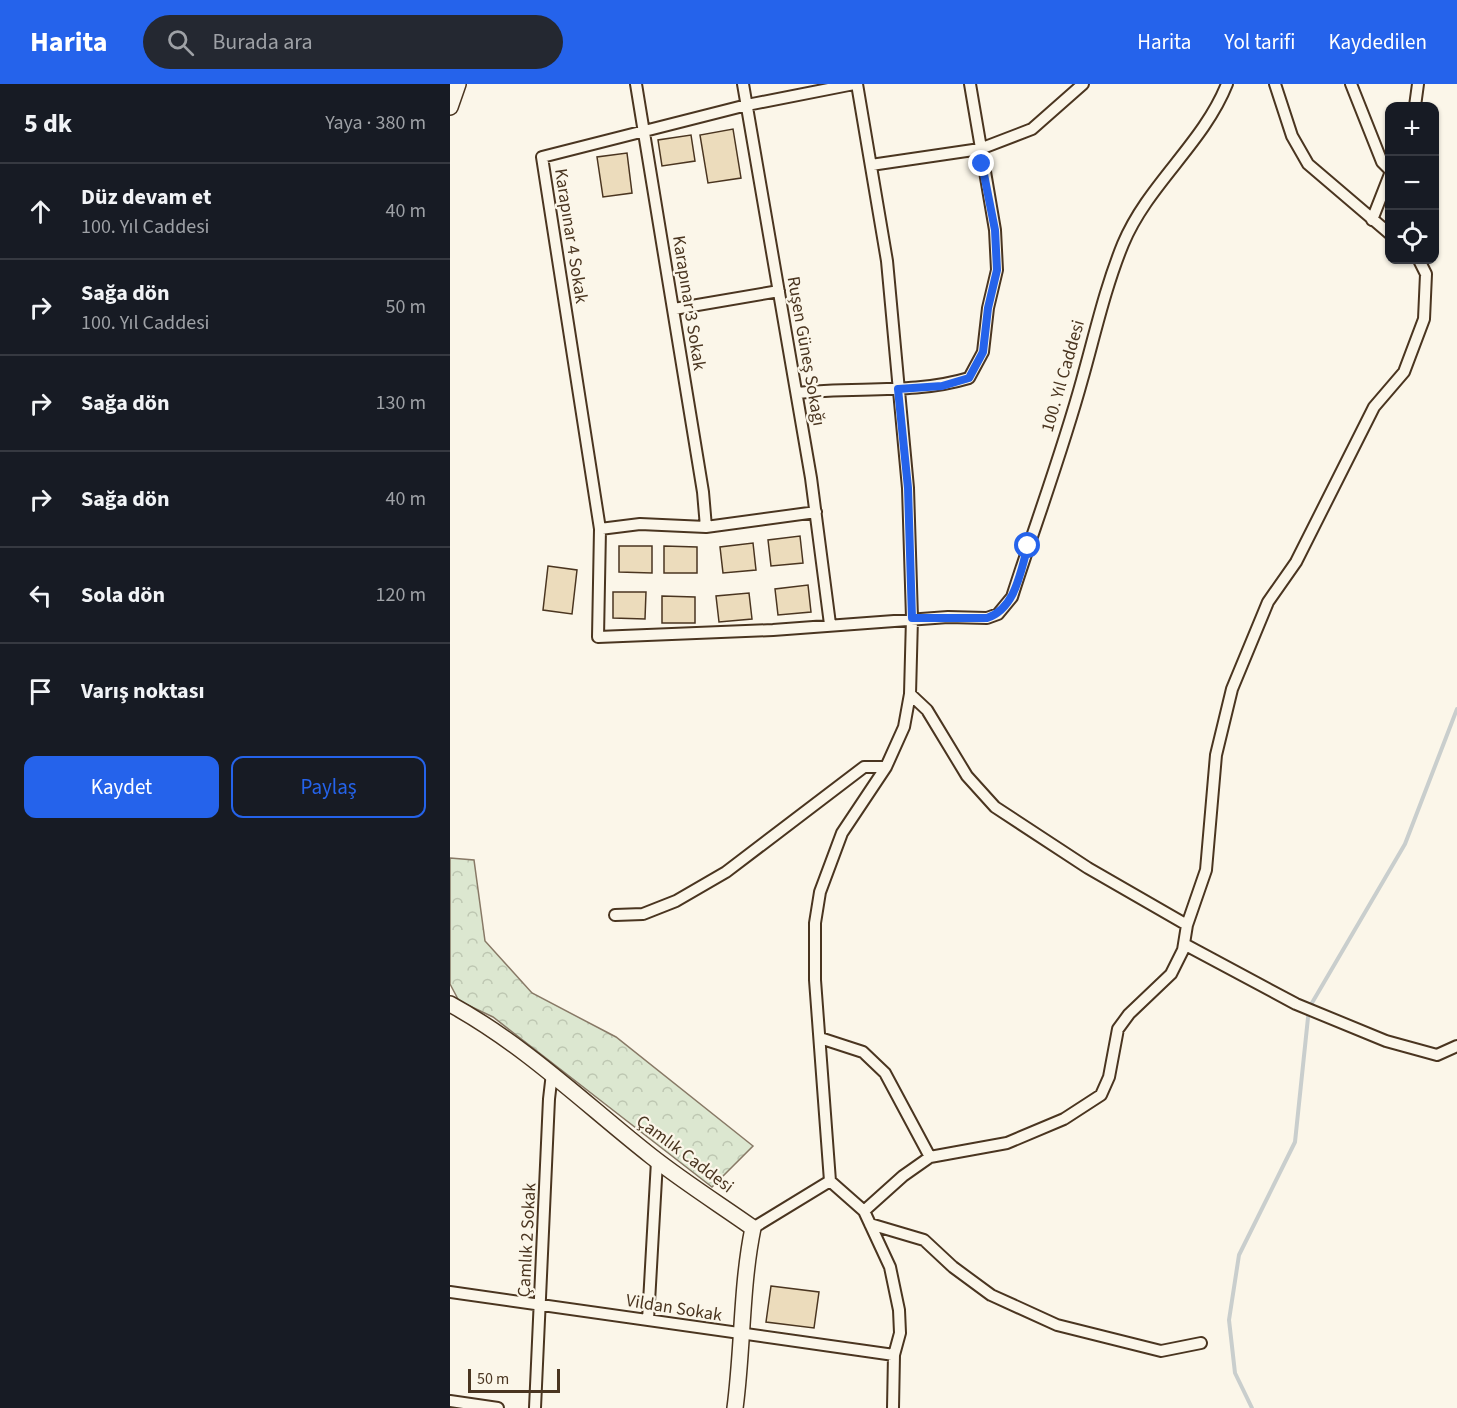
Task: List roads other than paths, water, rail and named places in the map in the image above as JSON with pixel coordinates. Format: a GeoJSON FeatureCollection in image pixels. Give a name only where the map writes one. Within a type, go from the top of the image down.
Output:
{"type":"FeatureCollection","features":[{"type":"Feature","properties":{"kind":"street"},"geometry":{"type":"LineString","coordinates":[[450,105],[458,84]]}},
{"type":"Feature","properties":{"kind":"street","name":"Karapınar 3 Sokak"},"geometry":{"type":"LineString","coordinates":[[636,84],[704,492],[706,527]]}},
{"type":"Feature","properties":{"kind":"street","name":"Ruşen Güneş Sokağı"},"geometry":{"type":"LineString","coordinates":[[743,84],[797,393],[816,512],[830,624]]}},
{"type":"Feature","properties":{"kind":"street"},"geometry":{"type":"LineString","coordinates":[[856,84],[886,261],[908,488],[912,618],[910,694],[904,727],[886,767],[842,833],[820,892],[815,923],[830,1181],[864,1211],[890,1268],[899,1310],[900,1333],[894,1355],[892,1408]]}},
{"type":"Feature","properties":{"kind":"street","name":"Karapınar 4 Sokak"},"geometry":{"type":"LineString","coordinates":[[598,638],[600,529],[542,157],[644,129],[747,105],[856,84]]}},
{"type":"Feature","properties":{"kind":"street"},"geometry":{"type":"LineString","coordinates":[[797,393],[850,388],[898,389],[942,386],[969,378],[983,352],[988,308],[997,270],[995,230],[970,84]]}},
{"type":"Feature","properties":{"kind":"street"},"geometry":{"type":"LineString","coordinates":[[871,165],[980,149],[1032,129],[1083,84]]}},
{"type":"Feature","properties":{"kind":"street","name":"100. Yıl Caddesi"},"geometry":{"type":"LineString","coordinates":[[598,638],[773,630],[912,618],[987,618],[998,614],[1012,597],[1082,380],[1098,315],[1123,244],[1149,196],[1201,130],[1227,84]]}},
{"type":"Feature","properties":{"kind":"street"},"geometry":{"type":"LineString","coordinates":[[1275,84],[1292,136],[1308,164],[1385,231]]}},
{"type":"Feature","properties":{"kind":"street"},"geometry":{"type":"LineString","coordinates":[[1351,84],[1385,166]]}},
{"type":"Feature","properties":{"kind":"street"},"geometry":{"type":"LineString","coordinates":[[1416,102],[1418,84]]}},
{"type":"Feature","properties":{"kind":"street"},"geometry":{"type":"LineString","coordinates":[[1372,220],[1385,183]]}},
{"type":"Feature","properties":{"kind":"street"},"geometry":{"type":"LineString","coordinates":[[864,1211],[903,1176],[930,1157],[1007,1143],[1064,1119],[1101,1095],[1109,1077],[1118,1029],[1129,1014],[1171,974],[1184,944],[1187,925],[1206,870],[1216,755],[1232,689],[1268,602],[1296,562],[1374,407],[1404,372],[1424,319],[1426,274],[1421,264]]}},
{"type":"Feature","properties":{"kind":"street"},"geometry":{"type":"LineString","coordinates":[[674,309],[779,291]]}},
{"type":"Feature","properties":{"kind":"street"},"geometry":{"type":"LineString","coordinates":[[600,529],[640,524],[706,527],[816,512]]}},
{"type":"Feature","properties":{"kind":"street"},"geometry":{"type":"LineString","coordinates":[[910,694],[927,710],[967,776],[995,807],[1088,868],[1187,925]]}},
{"type":"Feature","properties":{"kind":"street"},"geometry":{"type":"LineString","coordinates":[[615,915],[643,914],[676,900],[726,872],[864,767],[886,767]]}},
{"type":"Feature","properties":{"kind":"street"},"geometry":{"type":"LineString","coordinates":[[1184,944],[1296,1004],[1322,1012],[1386,1041],[1437,1055],[1457,1046]]}},
{"type":"Feature","properties":{"kind":"street","name":"Çamlık Caddesi"},"geometry":{"type":"LineString","coordinates":[[450,1004],[483,1022],[552,1073],[657,1161],[753,1228]]}},
{"type":"Feature","properties":{"kind":"street"},"geometry":{"type":"LineString","coordinates":[[820,1038],[863,1052],[885,1073],[930,1157]]}},
{"type":"Feature","properties":{"kind":"street","name":"Çamlık 2 Sokak"},"geometry":{"type":"LineString","coordinates":[[535,1408],[552,1073]]}},
{"type":"Feature","properties":{"kind":"street"},"geometry":{"type":"LineString","coordinates":[[648,1320],[657,1161]]}},
{"type":"Feature","properties":{"kind":"street"},"geometry":{"type":"LineString","coordinates":[[735,1408],[743,1335],[748,1250],[753,1228],[830,1181]]}},
{"type":"Feature","properties":{"kind":"street"},"geometry":{"type":"LineString","coordinates":[[870,1224],[924,1240],[953,1267],[991,1295],[1057,1325],[1161,1351],[1201,1343]]}},
{"type":"Feature","properties":{"kind":"street","name":"Vildan Sokak"},"geometry":{"type":"LineString","coordinates":[[450,1292],[894,1355]]}},
{"type":"Feature","properties":{"kind":"street"},"geometry":{"type":"LineString","coordinates":[[450,1401],[498,1408]]}},
{"type":"Feature","properties":{"kind":"waterway"},"geometry":{"type":"LineString","coordinates":[[1252,1408],[1235,1373],[1229,1320],[1239,1255],[1295,1142],[1309,1008],[1405,844],[1457,709]]}}]}
